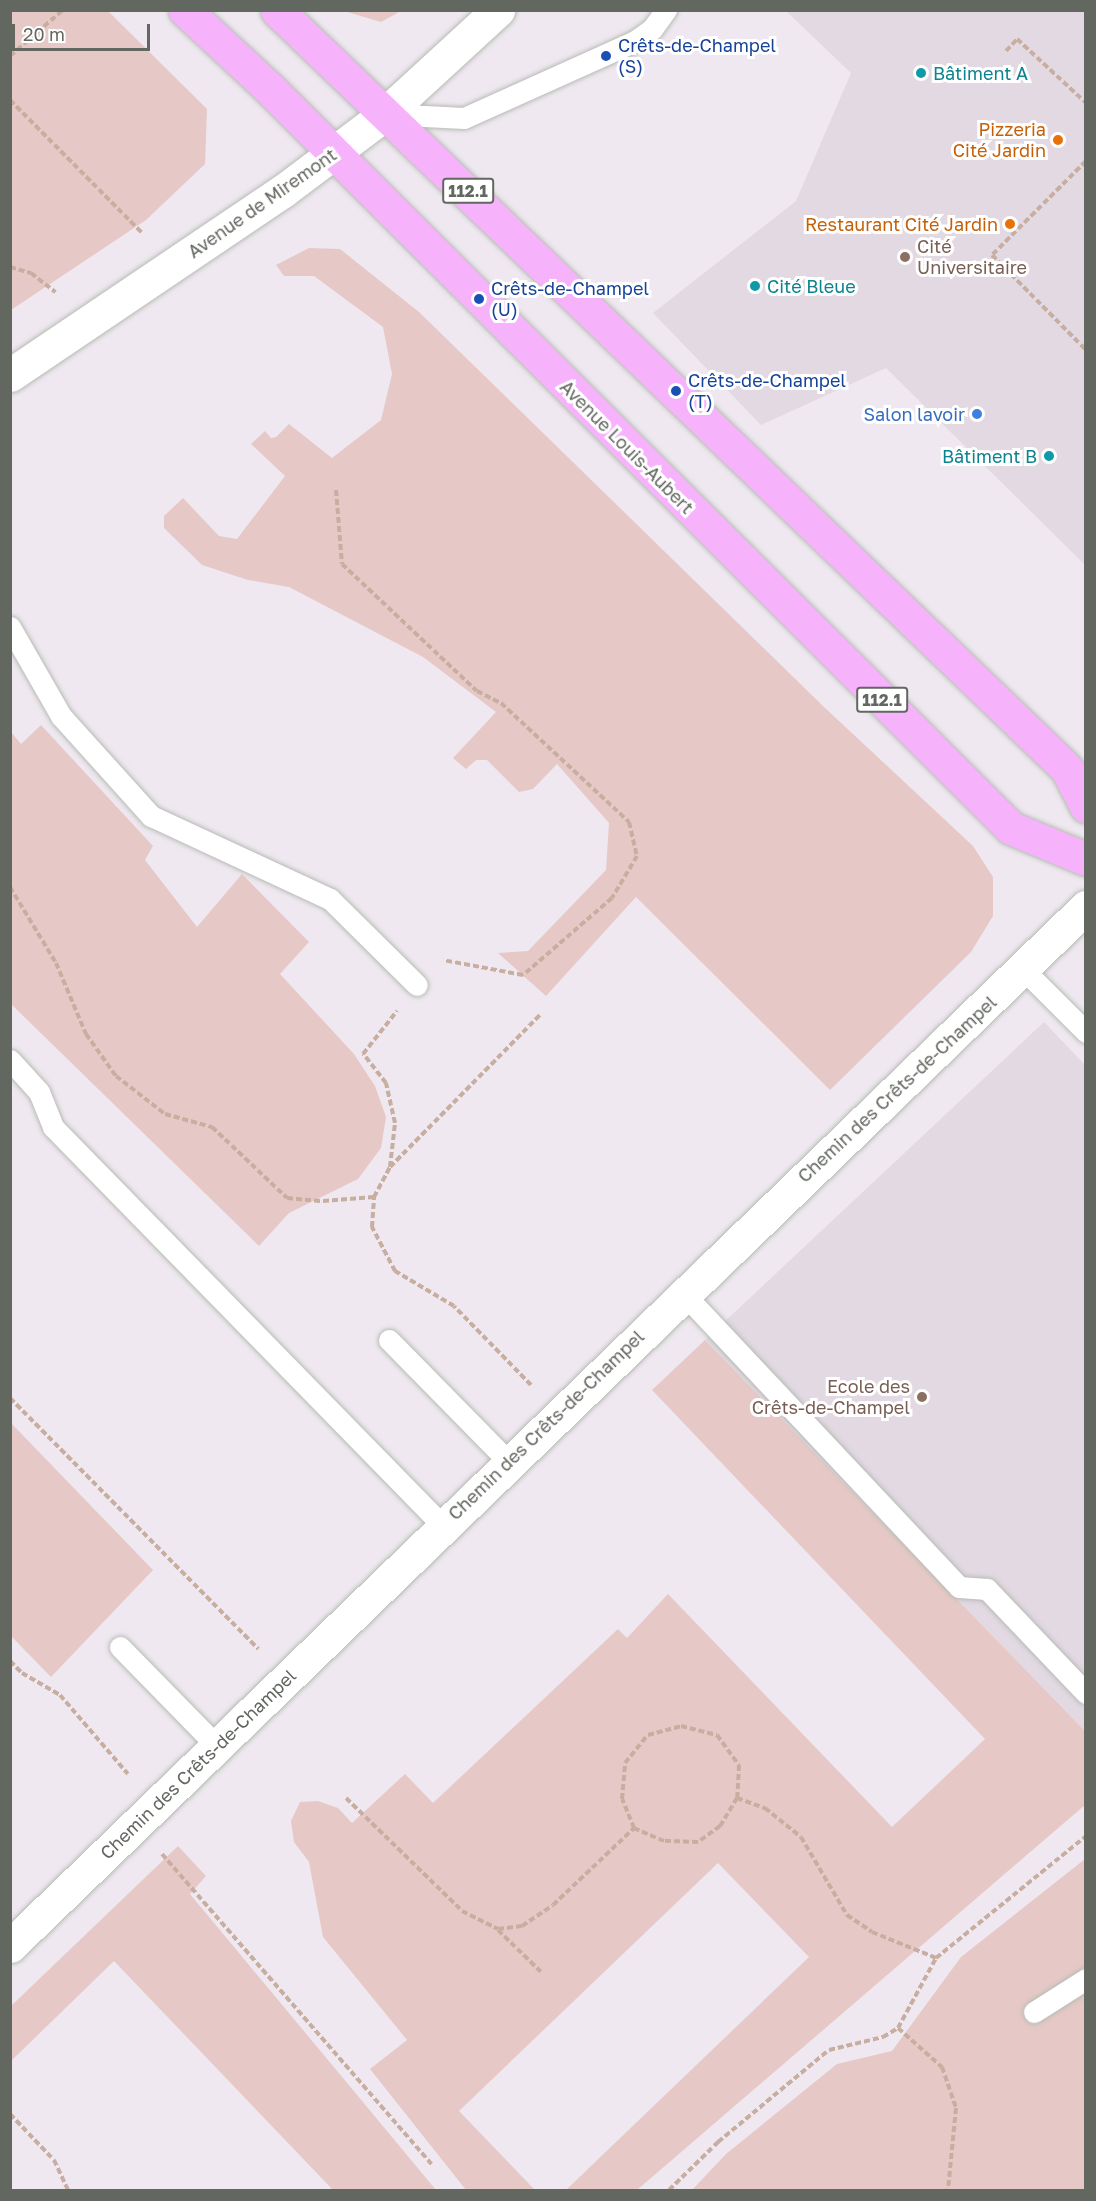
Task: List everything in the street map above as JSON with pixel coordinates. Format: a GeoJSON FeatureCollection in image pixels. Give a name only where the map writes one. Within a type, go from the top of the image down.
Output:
{"type":"FeatureCollection","features":[{"type":"Feature","properties":{"kind":"main road","name":"Avenue Louis-Aubert"},"geometry":{"type":"LineString","coordinates":[[185,10],[333,153],[1011,828],[1086,859]]}},
{"type":"Feature","properties":{"kind":"main road","name":"112.1"},"geometry":{"type":"LineString","coordinates":[[277,10],[1067,769],[1086,806]]}},
{"type":"Feature","properties":{"kind":"street","name":"Avenue de Miremont"},"geometry":{"type":"LineString","coordinates":[[10,375],[283,192],[385,114],[498,10]]}},
{"type":"Feature","properties":{"kind":"street","name":"Chemin des Crêts-de-Champel"},"geometry":{"type":"LineString","coordinates":[[10,1946],[508,1461],[1024,970],[1086,907]]}},
{"type":"Feature","properties":{"kind":"lane"},"geometry":{"type":"LineString","coordinates":[[385,114],[464,118],[625,46],[652,29],[666,10]]}},
{"type":"Feature","properties":{"kind":"lane"},"geometry":{"type":"LineString","coordinates":[[10,627],[61,716],[151,816],[330,899],[417,985]]}},
{"type":"Feature","properties":{"kind":"lane"},"geometry":{"type":"LineString","coordinates":[[1024,970],[1086,1032]]}},
{"type":"Feature","properties":{"kind":"lane"},"geometry":{"type":"LineString","coordinates":[[10,1060],[39,1092],[52,1127],[442,1526]]}},
{"type":"Feature","properties":{"kind":"lane"},"geometry":{"type":"LineString","coordinates":[[683,1293],[959,1587],[987,1588],[1086,1693]]}},
{"type":"Feature","properties":{"kind":"lane"},"geometry":{"type":"LineString","coordinates":[[389,1340],[508,1461]]}},
{"type":"Feature","properties":{"kind":"lane"},"geometry":{"type":"LineString","coordinates":[[120,1647],[217,1746]]}},
{"type":"Feature","properties":{"kind":"lane"},"geometry":{"type":"LineString","coordinates":[[1034,2012],[1086,1979]]}},
{"type":"Feature","properties":{"kind":"path"},"geometry":{"type":"LineString","coordinates":[[10,56],[63,10]]}},
{"type":"Feature","properties":{"kind":"path"},"geometry":{"type":"LineString","coordinates":[[1006,51],[1017,39],[1086,103]]}},
{"type":"Feature","properties":{"kind":"path"},"geometry":{"type":"LineString","coordinates":[[10,100],[142,233]]}},
{"type":"Feature","properties":{"kind":"path"},"geometry":{"type":"LineString","coordinates":[[1086,161],[992,255],[1086,350]]}},
{"type":"Feature","properties":{"kind":"path"},"geometry":{"type":"LineString","coordinates":[[10,267],[31,273],[55,292]]}},
{"type":"Feature","properties":{"kind":"path"},"geometry":{"type":"LineString","coordinates":[[336,490],[342,564],[477,691],[501,703],[629,822],[637,856],[612,898],[523,975],[440,960],[417,985],[363,1054],[386,1083],[393,1113],[390,1167]]}},
{"type":"Feature","properties":{"kind":"path"},"geometry":{"type":"LineString","coordinates":[[10,887],[56,963],[86,1034],[117,1076],[165,1114],[212,1127],[287,1198],[324,1201],[374,1197]]}},
{"type":"Feature","properties":{"kind":"path"},"geometry":{"type":"LineString","coordinates":[[531,1386],[454,1306],[395,1272],[372,1227],[374,1197],[390,1167],[540,1015]]}},
{"type":"Feature","properties":{"kind":"path"},"geometry":{"type":"LineString","coordinates":[[10,1398],[258,1649]]}},
{"type":"Feature","properties":{"kind":"path"},"geometry":{"type":"LineString","coordinates":[[10,1661],[21,1673],[60,1695],[128,1774]]}},
{"type":"Feature","properties":{"kind":"path"},"geometry":{"type":"LineString","coordinates":[[681,1726],[717,1735],[739,1765],[737,1798],[720,1826],[698,1842],[664,1841],[634,1828],[622,1799],[625,1763],[648,1735],[681,1726]]}},
{"type":"Feature","properties":{"kind":"path"},"geometry":{"type":"LineString","coordinates":[[346,1798],[462,1911],[498,1929],[542,1973]]}},
{"type":"Feature","properties":{"kind":"path"},"geometry":{"type":"LineString","coordinates":[[737,1798],[765,1808],[801,1837],[847,1915],[872,1932],[936,1958]]}},
{"type":"Feature","properties":{"kind":"path"},"geometry":{"type":"LineString","coordinates":[[498,1929],[522,1926],[553,1905],[634,1828]]}},
{"type":"Feature","properties":{"kind":"path"},"geometry":{"type":"LineString","coordinates":[[669,2190],[718,2142],[829,2050],[883,2037],[898,2028],[936,1958],[1086,1836]]}},
{"type":"Feature","properties":{"kind":"path"},"geometry":{"type":"LineString","coordinates":[[160,1851],[432,2165]]}},
{"type":"Feature","properties":{"kind":"path"},"geometry":{"type":"LineString","coordinates":[[898,2028],[942,2067],[956,2108],[948,2190]]}},
{"type":"Feature","properties":{"kind":"path"},"geometry":{"type":"LineString","coordinates":[[10,2114],[54,2160],[68,2190]]}},
{"type":"Feature","properties":{"kind":"shaded area"},"geometry":{"type":"Polygon","coordinates":[[[11,10],[108,11],[207,109],[205,164],[146,220],[11,310],[11,10]]]}},
{"type":"Feature","properties":{"kind":"shaded area"},"geometry":{"type":"Polygon","coordinates":[[[344,11],[401,11],[381,22],[344,11]]]}},
{"type":"Feature","properties":{"kind":"shaded area","name":"Cité Universitaire"},"geometry":{"type":"Polygon","coordinates":[[[786,11],[1085,11],[1085,565],[886,368],[761,425],[653,313],[796,201],[851,73],[786,11]]]}},
{"type":"Feature","properties":{"kind":"shaded area"},"geometry":{"type":"Polygon","coordinates":[[[309,248],[340,249],[419,312],[824,707],[973,846],[993,877],[993,916],[971,952],[830,1090],[636,897],[546,996],[498,953],[528,951],[606,870],[609,823],[557,764],[533,789],[519,792],[487,760],[476,760],[466,769],[453,758],[496,712],[423,657],[289,587],[248,580],[202,565],[164,528],[164,516],[183,498],[219,536],[237,539],[285,476],[251,444],[265,431],[271,438],[276,437],[289,424],[332,458],[381,420],[392,374],[383,327],[314,276],[284,276],[276,265],[309,248]]]}},
{"type":"Feature","properties":{"kind":"shaded area"},"geometry":{"type":"Polygon","coordinates":[[[41,725],[153,846],[145,860],[197,927],[242,874],[309,942],[280,974],[354,1054],[375,1086],[386,1117],[381,1148],[358,1179],[289,1213],[259,1246],[11,1004],[11,732],[21,744],[41,725]]]}},
{"type":"Feature","properties":{"kind":"shaded area","name":"Ecole des Crêts-de-Champel"},"geometry":{"type":"Polygon","coordinates":[[[1044,1022],[1085,1065],[1085,1731],[705,1340],[1044,1022]]]}},
{"type":"Feature","properties":{"kind":"shaded area"},"geometry":{"type":"Polygon","coordinates":[[[705,1340],[1085,1731],[1085,1805],[637,2190],[566,2190],[809,1957],[718,1863],[459,2111],[535,2190],[466,2190],[370,2069],[407,2040],[323,1937],[309,1862],[294,1842],[291,1821],[300,1802],[318,1801],[338,1808],[352,1823],[405,1774],[433,1803],[618,1629],[627,1638],[668,1594],[892,1827],[985,1739],[652,1390],[705,1340]]]}},
{"type":"Feature","properties":{"kind":"shaded area"},"geometry":{"type":"Polygon","coordinates":[[[11,1423],[153,1570],[51,1677],[11,1636],[11,1423]]]}},
{"type":"Feature","properties":{"kind":"shaded area"},"geometry":{"type":"Polygon","coordinates":[[[178,1846],[206,1876],[190,1894],[436,2190],[333,2190],[114,1961],[11,2061],[11,2006],[178,1846]]]}},
{"type":"Feature","properties":{"kind":"shaded area"},"geometry":{"type":"Polygon","coordinates":[[[1085,1859],[1085,2190],[692,2190],[726,2154],[837,2064],[892,2051],[961,1957],[1085,1859]]]}},
{"type":"Feature","properties":{"kind":"place","name":"Crêts-de-Champel (S)"},"geometry":{"type":"Point","coordinates":[606,56]}},
{"type":"Feature","properties":{"kind":"place","name":"Bâtiment A"},"geometry":{"type":"Point","coordinates":[921,73]}},
{"type":"Feature","properties":{"kind":"place","name":"Pizzeria Cité Jardin"},"geometry":{"type":"Point","coordinates":[1058,140]}},
{"type":"Feature","properties":{"kind":"place","name":"Restaurant Cité Jardin"},"geometry":{"type":"Point","coordinates":[1010,224]}},
{"type":"Feature","properties":{"kind":"place","name":"Cité Universitaire"},"geometry":{"type":"Point","coordinates":[905,257]}},
{"type":"Feature","properties":{"kind":"place","name":"Cité Bleue"},"geometry":{"type":"Point","coordinates":[755,286]}},
{"type":"Feature","properties":{"kind":"place","name":"Crêts-de-Champel (U)"},"geometry":{"type":"Point","coordinates":[479,299]}},
{"type":"Feature","properties":{"kind":"place","name":"Crêts-de-Champel (T)"},"geometry":{"type":"Point","coordinates":[676,391]}},
{"type":"Feature","properties":{"kind":"place","name":"Salon lavoir"},"geometry":{"type":"Point","coordinates":[977,414]}},
{"type":"Feature","properties":{"kind":"place","name":"Bâtiment B"},"geometry":{"type":"Point","coordinates":[1049,456]}},
{"type":"Feature","properties":{"kind":"place","name":"Ecole des Crêts-de-Champel"},"geometry":{"type":"Point","coordinates":[922,1397]}}]}
